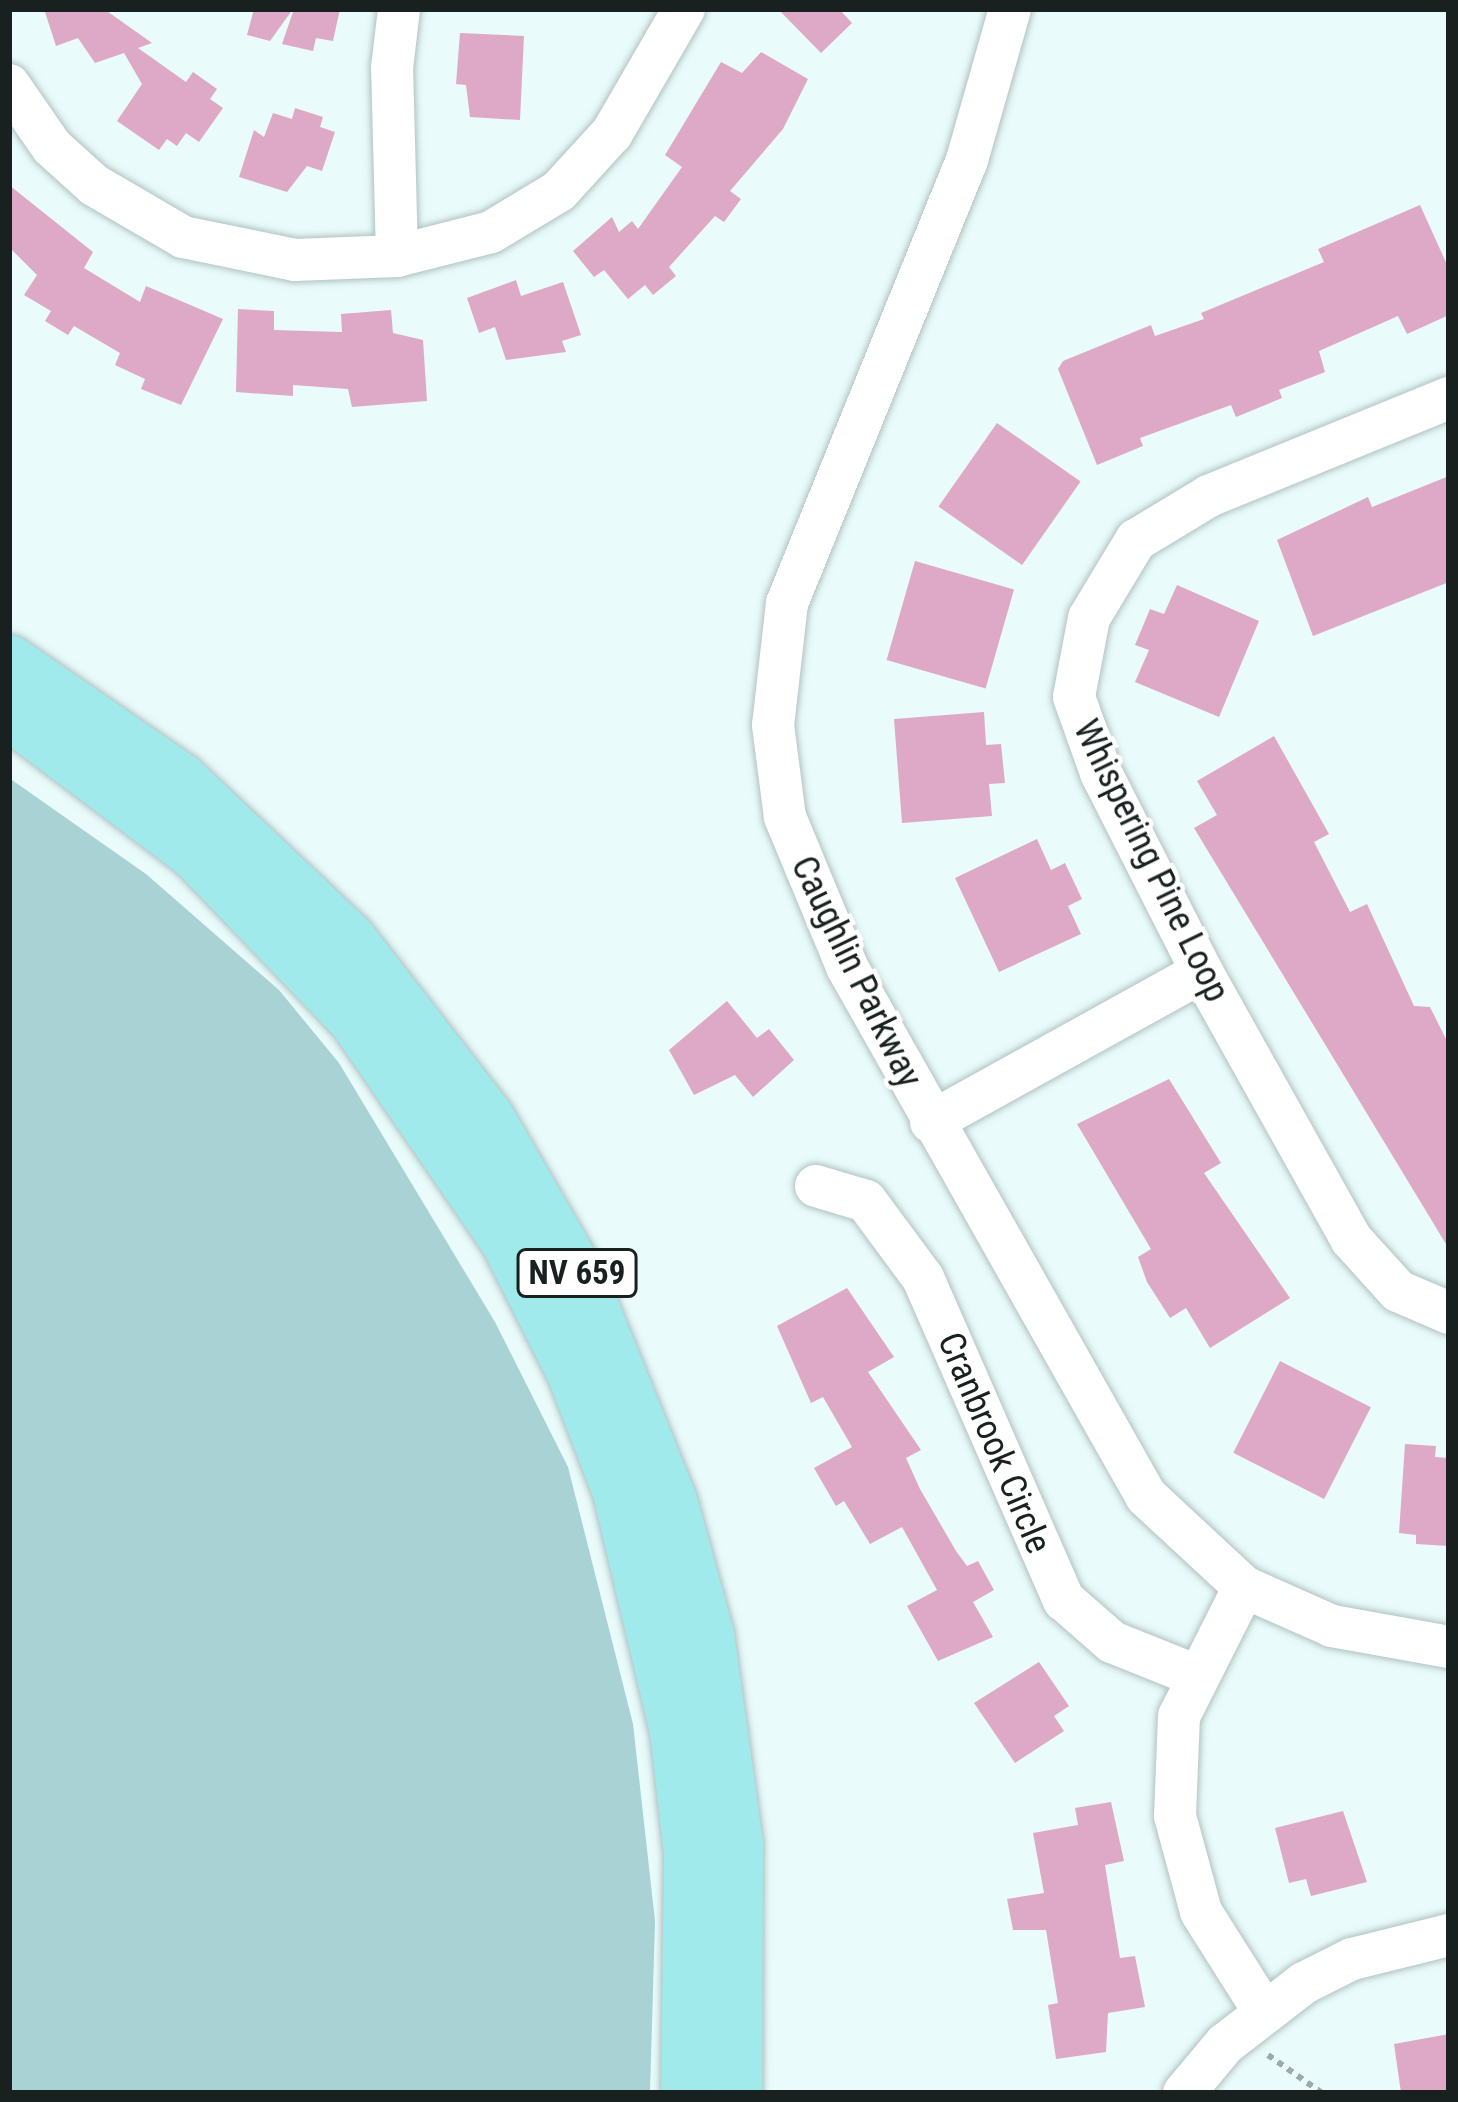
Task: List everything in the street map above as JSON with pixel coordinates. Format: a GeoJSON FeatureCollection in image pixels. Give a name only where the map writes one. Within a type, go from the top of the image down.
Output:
{"type":"FeatureCollection","features":[{"type":"Feature","properties":{"kind":"main road","name":"NV 659"},"geometry":{"type":"LineString","coordinates":[[9,662],[179,780],[350,941],[487,1118],[581,1280],[670,1502],[707,1635],[736,1845],[735,2093]]}},
{"type":"Feature","properties":{"kind":"main road","name":"NV 659"},"geometry":{"type":"LineString","coordinates":[[9,712],[195,852],[355,1018],[508,1239],[574,1372],[625,1512],[676,1730],[692,1874],[688,2093]]}},
{"type":"Feature","properties":{"kind":"street"},"geometry":{"type":"LineString","coordinates":[[397,256],[392,68],[399,9]]}},
{"type":"Feature","properties":{"kind":"street"},"geometry":{"type":"LineString","coordinates":[[9,85],[52,147],[94,185],[183,237],[295,260],[397,256],[491,232],[559,190],[612,133],[684,9]]}},
{"type":"Feature","properties":{"kind":"street","name":"Caughlin Parkway"},"geometry":{"type":"LineString","coordinates":[[1010,9],[967,160],[801,559],[775,669],[777,773],[798,863],[931,1122],[1117,1456],[1180,1535],[1244,1587],[1348,1631],[1449,1647]]}},
{"type":"Feature","properties":{"kind":"street","name":"Whispering Pine Loop"},"geometry":{"type":"LineString","coordinates":[[1449,398],[1158,523],[1126,551],[1096,600],[1078,653],[1076,709],[1202,971],[1351,1239],[1398,1291],[1449,1313]]}},
{"type":"Feature","properties":{"kind":"street"},"geometry":{"type":"LineString","coordinates":[[931,1122],[1202,971]]}},
{"type":"Feature","properties":{"kind":"street","name":"Cranbrook Circle"},"geometry":{"type":"LineString","coordinates":[[816,1186],[866,1201],[922,1278],[1064,1600],[1112,1642],[1197,1676]]}},
{"type":"Feature","properties":{"kind":"street"},"geometry":{"type":"LineString","coordinates":[[1244,1587],[1197,1676],[1177,1733],[1178,1833],[1201,1912],[1254,2018]]}},
{"type":"Feature","properties":{"kind":"street"},"geometry":{"type":"LineString","coordinates":[[1184,2093],[1254,2018],[1352,1959],[1449,1935]]}},
{"type":"Feature","properties":{"kind":"path"},"geometry":{"type":"LineString","coordinates":[[1254,2018],[1280,2070],[1322,2093]]}},
{"type":"Feature","properties":{"kind":"shaded area"},"geometry":{"type":"Polygon","coordinates":[[[9,778],[146,874],[279,990],[339,1063],[495,1322],[568,1467],[633,1724],[655,1921],[650,2093],[9,2093],[9,778]]]}},
{"type":"Feature","properties":{"kind":"building"},"geometry":{"type":"Polygon","coordinates":[[[44,9],[104,9],[152,43],[138,48],[186,82],[193,72],[217,89],[210,99],[223,108],[199,142],[186,133],[177,146],[167,139],[159,150],[117,121],[142,84],[124,53],[95,63],[78,38],[56,46],[44,9]]]}},
{"type":"Feature","properties":{"kind":"building"},"geometry":{"type":"Polygon","coordinates":[[[254,9],[293,9],[270,41],[247,35],[254,9]]]}},
{"type":"Feature","properties":{"kind":"building"},"geometry":{"type":"Polygon","coordinates":[[[294,9],[340,9],[333,41],[316,38],[313,51],[282,44],[294,9]]]}},
{"type":"Feature","properties":{"kind":"building"},"geometry":{"type":"Polygon","coordinates":[[[778,9],[839,9],[852,23],[821,53],[778,9]]]}},
{"type":"Feature","properties":{"kind":"building"},"geometry":{"type":"Polygon","coordinates":[[[460,33],[524,36],[520,120],[470,117],[466,85],[456,84],[460,33]]]}},
{"type":"Feature","properties":{"kind":"building"},"geometry":{"type":"Polygon","coordinates":[[[761,52],[808,79],[783,129],[730,191],[741,199],[724,222],[715,216],[669,267],[676,276],[653,295],[645,285],[628,299],[604,270],[594,277],[573,251],[612,217],[619,232],[632,221],[638,229],[682,167],[665,155],[721,62],[742,73],[761,52]]]}},
{"type":"Feature","properties":{"kind":"building"},"geometry":{"type":"Polygon","coordinates":[[[295,108],[323,117],[320,127],[335,132],[322,171],[307,166],[287,192],[239,177],[254,130],[264,137],[273,113],[292,119],[295,108]]]}},
{"type":"Feature","properties":{"kind":"building"},"geometry":{"type":"Polygon","coordinates":[[[9,185],[93,252],[84,268],[140,302],[146,286],[223,319],[181,405],[141,389],[145,379],[115,365],[120,353],[74,326],[68,335],[45,321],[51,311],[24,295],[37,275],[9,247],[9,185]]]}},
{"type":"Feature","properties":{"kind":"building"},"geometry":{"type":"Polygon","coordinates":[[[1420,205],[1449,269],[1449,315],[1407,334],[1398,316],[1319,351],[1325,372],[1279,390],[1282,398],[1236,417],[1231,405],[1140,438],[1143,446],[1097,465],[1058,369],[1063,361],[1151,325],[1155,336],[1204,319],[1201,313],[1324,262],[1318,249],[1420,205]]]}},
{"type":"Feature","properties":{"kind":"building"},"geometry":{"type":"Polygon","coordinates":[[[516,280],[521,296],[563,282],[581,335],[562,341],[566,352],[506,360],[495,327],[479,333],[467,298],[516,280]]]}},
{"type":"Feature","properties":{"kind":"building"},"geometry":{"type":"Polygon","coordinates":[[[238,309],[274,311],[274,330],[342,332],[341,314],[391,310],[393,333],[423,340],[427,401],[352,407],[348,389],[293,385],[293,396],[236,392],[238,309]]]}},
{"type":"Feature","properties":{"kind":"building"},"geometry":{"type":"Polygon","coordinates":[[[997,423],[1081,482],[1022,565],[938,507],[997,423]]]}},
{"type":"Feature","properties":{"kind":"building"},"geometry":{"type":"Polygon","coordinates":[[[1449,476],[1449,582],[1313,636],[1277,540],[1368,497],[1372,507],[1449,476]]]}},
{"type":"Feature","properties":{"kind":"building"},"geometry":{"type":"Polygon","coordinates":[[[915,561],[1014,589],[986,688],[887,660],[915,561]]]}},
{"type":"Feature","properties":{"kind":"building"},"geometry":{"type":"Polygon","coordinates":[[[1177,585],[1259,621],[1219,717],[1135,682],[1149,650],[1135,645],[1150,609],[1164,614],[1177,585]]]}},
{"type":"Feature","properties":{"kind":"building"},"geometry":{"type":"Polygon","coordinates":[[[984,712],[986,745],[1001,744],[1005,783],[989,784],[992,816],[902,823],[894,719],[984,712]]]}},
{"type":"Feature","properties":{"kind":"building"},"geometry":{"type":"Polygon","coordinates":[[[1274,736],[1329,834],[1314,842],[1350,912],[1367,904],[1414,1006],[1430,1007],[1449,1045],[1449,1249],[1194,828],[1217,815],[1197,781],[1274,736]]]}},
{"type":"Feature","properties":{"kind":"building"},"geometry":{"type":"Polygon","coordinates":[[[1037,839],[1051,870],[1065,863],[1082,899],[1068,906],[1081,934],[999,972],[955,878],[1037,839]]]}},
{"type":"Feature","properties":{"kind":"building"},"geometry":{"type":"Polygon","coordinates":[[[727,1001],[757,1038],[769,1029],[794,1060],[753,1097],[735,1075],[694,1095],[669,1050],[727,1001]]]}},
{"type":"Feature","properties":{"kind":"building"},"geometry":{"type":"Polygon","coordinates":[[[1169,1079],[1221,1163],[1204,1173],[1290,1298],[1210,1348],[1186,1308],[1170,1318],[1147,1282],[1138,1257],[1151,1249],[1077,1124],[1169,1079]]]}},
{"type":"Feature","properties":{"kind":"building"},"geometry":{"type":"Polygon","coordinates":[[[847,1288],[894,1357],[868,1372],[921,1450],[906,1458],[920,1489],[956,1551],[967,1566],[978,1561],[994,1590],[973,1602],[993,1637],[938,1661],[907,1606],[937,1590],[902,1527],[870,1544],[844,1501],[836,1506],[814,1468],[852,1447],[823,1397],[811,1403],[777,1326],[847,1288]]]}},
{"type":"Feature","properties":{"kind":"building"},"geometry":{"type":"Polygon","coordinates":[[[1280,1361],[1371,1407],[1324,1499],[1233,1453],[1280,1361]]]}},
{"type":"Feature","properties":{"kind":"building"},"geometry":{"type":"Polygon","coordinates":[[[1405,1444],[1436,1446],[1435,1457],[1449,1458],[1449,1546],[1416,1544],[1416,1535],[1399,1533],[1405,1444]]]}},
{"type":"Feature","properties":{"kind":"building"},"geometry":{"type":"Polygon","coordinates":[[[1039,1662],[1069,1706],[1054,1716],[1064,1731],[1015,1763],[974,1703],[1039,1662]]]}},
{"type":"Feature","properties":{"kind":"building"},"geometry":{"type":"Polygon","coordinates":[[[1111,1802],[1124,1861],[1105,1865],[1120,1958],[1135,1956],[1145,2007],[1108,2013],[1106,2052],[1056,2059],[1048,2005],[1058,2003],[1046,1930],[1013,1930],[1007,1899],[1044,1893],[1033,1833],[1078,1825],[1075,1808],[1111,1802]]]}},
{"type":"Feature","properties":{"kind":"building"},"geometry":{"type":"Polygon","coordinates":[[[1343,1811],[1367,1882],[1311,1896],[1306,1879],[1289,1883],[1275,1828],[1343,1811]]]}},
{"type":"Feature","properties":{"kind":"building"},"geometry":{"type":"Polygon","coordinates":[[[1449,2034],[1449,2090],[1401,2093],[1394,2044],[1449,2034]]]}}]}
